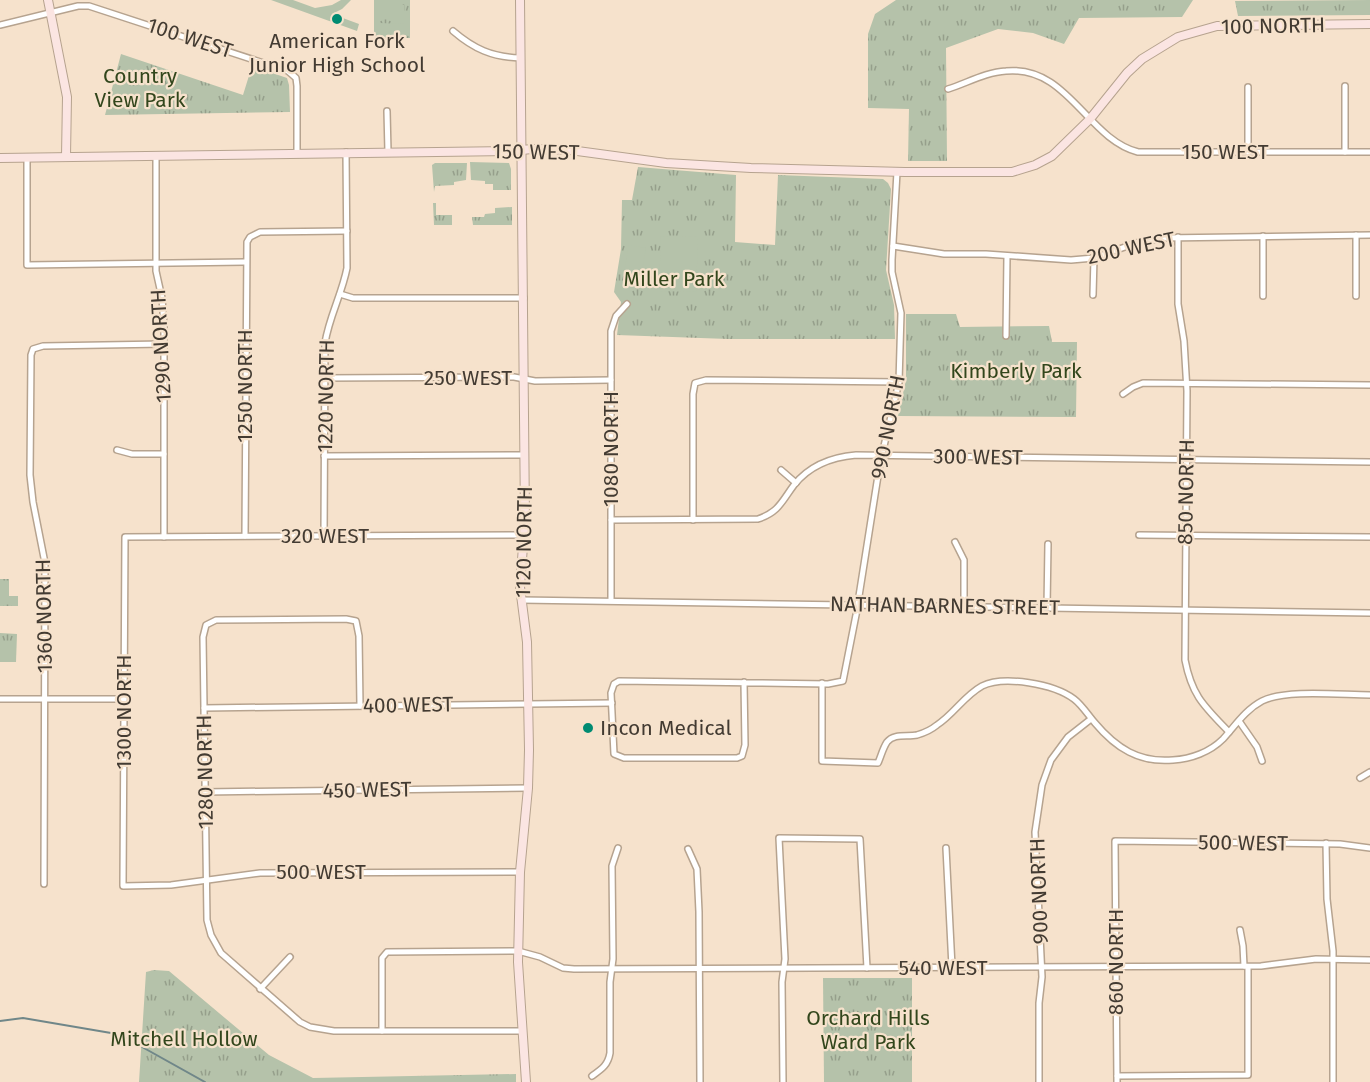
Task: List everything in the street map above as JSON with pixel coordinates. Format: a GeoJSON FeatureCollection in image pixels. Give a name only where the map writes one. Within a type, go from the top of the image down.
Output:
{"type":"FeatureCollection","features":[{"type":"Feature","properties":{"kind":"street"},"geometry":{"type":"LineString","coordinates":[[48,0],[67,97],[66,156]]}},
{"type":"Feature","properties":{"kind":"street","name":"1120 NORTH"},"geometry":{"type":"LineString","coordinates":[[520,0],[525,455],[525,535],[520,570],[521,600],[527,642],[529,704],[528,788],[520,872],[518,951],[526,1082]]}},
{"type":"Feature","properties":{"kind":"street","name":"100 WEST"},"geometry":{"type":"LineString","coordinates":[[0,25],[78,6],[95,7],[293,73],[297,86],[297,153]]}},
{"type":"Feature","properties":{"kind":"street","name":"100 NORTH"},"geometry":{"type":"LineString","coordinates":[[1090,119],[1127,73],[1142,59],[1178,37],[1217,26],[1370,24]]}},
{"type":"Feature","properties":{"kind":"street"},"geometry":{"type":"LineString","coordinates":[[453,31],[467,43],[485,52],[503,57],[520,58]]}},
{"type":"Feature","properties":{"kind":"street","name":"150 WEST"},"geometry":{"type":"LineString","coordinates":[[948,89],[1002,71],[1026,72],[1049,81],[1090,119],[1124,146],[1138,152],[1370,152]]}},
{"type":"Feature","properties":{"kind":"street"},"geometry":{"type":"LineString","coordinates":[[1345,86],[1346,152]]}},
{"type":"Feature","properties":{"kind":"street"},"geometry":{"type":"LineString","coordinates":[[1248,87],[1248,152]]}},
{"type":"Feature","properties":{"kind":"street"},"geometry":{"type":"LineString","coordinates":[[387,111],[388,152]]}},
{"type":"Feature","properties":{"kind":"street","name":"150 WEST"},"geometry":{"type":"LineString","coordinates":[[0,158],[570,150],[666,163],[711,166],[897,172],[1012,172],[1044,160],[1065,146],[1090,119]]}},
{"type":"Feature","properties":{"kind":"street","name":"1220 NORTH"},"geometry":{"type":"LineString","coordinates":[[324,536],[324,378],[327,331],[347,268],[346,152]]}},
{"type":"Feature","properties":{"kind":"street","name":"1290 NORTH"},"geometry":{"type":"LineString","coordinates":[[156,155],[156,263],[164,311],[164,537]]}},
{"type":"Feature","properties":{"kind":"street"},"geometry":{"type":"LineString","coordinates":[[27,158],[27,265],[245,262]]}},
{"type":"Feature","properties":{"kind":"street","name":"990 NORTH"},"geometry":{"type":"LineString","coordinates":[[822,683],[843,681],[881,455],[899,382],[901,322],[892,272],[897,172]]}},
{"type":"Feature","properties":{"kind":"street","name":"1250 NORTH"},"geometry":{"type":"LineString","coordinates":[[245,536],[245,249],[250,237],[260,232],[347,231]]}},
{"type":"Feature","properties":{"kind":"street"},"geometry":{"type":"LineString","coordinates":[[1356,235],[1356,296]]}},
{"type":"Feature","properties":{"kind":"street","name":"200 WEST"},"geometry":{"type":"LineString","coordinates":[[893,246],[944,254],[986,254],[1063,260],[1094,258],[1146,240],[1178,237],[1370,235]]}},
{"type":"Feature","properties":{"kind":"street"},"geometry":{"type":"LineString","coordinates":[[1263,236],[1263,296]]}},
{"type":"Feature","properties":{"kind":"street","name":"850 NORTH"},"geometry":{"type":"LineString","coordinates":[[1178,237],[1178,304],[1184,340],[1186,383],[1185,660],[1190,682],[1200,701],[1228,732]]}},
{"type":"Feature","properties":{"kind":"street"},"geometry":{"type":"LineString","coordinates":[[1006,336],[1007,256]]}},
{"type":"Feature","properties":{"kind":"street"},"geometry":{"type":"LineString","coordinates":[[1093,295],[1094,258]]}},
{"type":"Feature","properties":{"kind":"street"},"geometry":{"type":"LineString","coordinates":[[340,294],[353,298],[524,298]]}},
{"type":"Feature","properties":{"kind":"street","name":"1080 NORTH"},"geometry":{"type":"LineString","coordinates":[[611,600],[611,332],[616,316],[627,304]]}},
{"type":"Feature","properties":{"kind":"street","name":"1360 NORTH"},"geometry":{"type":"LineString","coordinates":[[44,884],[45,563],[30,475],[30,360],[33,349],[43,346],[164,344]]}},
{"type":"Feature","properties":{"kind":"street","name":"250 WEST"},"geometry":{"type":"LineString","coordinates":[[324,378],[514,377],[535,381],[611,380]]}},
{"type":"Feature","properties":{"kind":"street"},"geometry":{"type":"LineString","coordinates":[[693,520],[693,394],[695,382],[706,380],[899,382]]}},
{"type":"Feature","properties":{"kind":"street"},"geometry":{"type":"LineString","coordinates":[[1123,394],[1143,383],[1370,385]]}},
{"type":"Feature","properties":{"kind":"street"},"geometry":{"type":"LineString","coordinates":[[117,450],[132,454],[164,454]]}},
{"type":"Feature","properties":{"kind":"street"},"geometry":{"type":"LineString","coordinates":[[324,456],[525,455]]}},
{"type":"Feature","properties":{"kind":"street","name":"300 WEST"},"geometry":{"type":"LineString","coordinates":[[611,520],[758,519],[775,511],[796,483],[812,469],[836,458],[856,455],[1370,462]]}},
{"type":"Feature","properties":{"kind":"street"},"geometry":{"type":"LineString","coordinates":[[781,470],[796,483]]}},
{"type":"Feature","properties":{"kind":"street","name":"320 WEST"},"geometry":{"type":"LineString","coordinates":[[125,537],[525,535]]}},
{"type":"Feature","properties":{"kind":"street"},"geometry":{"type":"LineString","coordinates":[[1139,535],[1370,537]]}},
{"type":"Feature","properties":{"kind":"street","name":"1300 NORTH"},"geometry":{"type":"LineString","coordinates":[[123,886],[125,537]]}},
{"type":"Feature","properties":{"kind":"street"},"geometry":{"type":"LineString","coordinates":[[955,542],[964,560],[964,606]]}},
{"type":"Feature","properties":{"kind":"street"},"geometry":{"type":"LineString","coordinates":[[1047,607],[1048,544]]}},
{"type":"Feature","properties":{"kind":"street","name":"NATHAN BARNES STREET"},"geometry":{"type":"LineString","coordinates":[[521,600],[1370,613]]}},
{"type":"Feature","properties":{"kind":"street","name":"1280 NORTH"},"geometry":{"type":"LineString","coordinates":[[260,989],[221,953],[211,935],[207,920],[203,637],[206,625],[216,620],[346,619],[356,621],[359,636],[360,706]]}},
{"type":"Feature","properties":{"kind":"street"},"geometry":{"type":"LineString","coordinates":[[744,682],[745,745],[742,756],[732,759],[624,758],[614,754],[611,693],[614,684],[624,680],[822,683],[822,761],[878,763],[890,739],[931,730],[974,692],[982,686],[995,682],[1021,682],[1059,692],[1074,699],[1103,732],[1120,747],[1134,755],[1154,760],[1177,760],[1216,745],[1251,708],[1275,697],[1370,695]]}},
{"type":"Feature","properties":{"kind":"street"},"geometry":{"type":"LineString","coordinates":[[0,699],[124,699]]}},
{"type":"Feature","properties":{"kind":"street","name":"400 WEST"},"geometry":{"type":"LineString","coordinates":[[204,708],[612,703]]}},
{"type":"Feature","properties":{"kind":"street","name":"900 NORTH"},"geometry":{"type":"LineString","coordinates":[[1039,1082],[1039,1003],[1042,967],[1035,845],[1042,785],[1056,752],[1075,731],[1091,718]]}},
{"type":"Feature","properties":{"kind":"street"},"geometry":{"type":"LineString","coordinates":[[1239,721],[1257,747],[1262,761]]}},
{"type":"Feature","properties":{"kind":"street"},"geometry":{"type":"LineString","coordinates":[[1360,778],[1370,772]]}},
{"type":"Feature","properties":{"kind":"street","name":"450 WEST"},"geometry":{"type":"LineString","coordinates":[[205,792],[528,788]]}},
{"type":"Feature","properties":{"kind":"street"},"geometry":{"type":"LineString","coordinates":[[783,1082],[784,968],[779,838],[860,839],[867,968]]}},
{"type":"Feature","properties":{"kind":"street","name":"500 WEST"},"geometry":{"type":"LineString","coordinates":[[1115,841],[1326,843],[1370,848]]}},
{"type":"Feature","properties":{"kind":"street","name":"860 NORTH"},"geometry":{"type":"LineString","coordinates":[[1115,841],[1117,1079]]}},
{"type":"Feature","properties":{"kind":"street"},"geometry":{"type":"LineString","coordinates":[[1326,843],[1327,899],[1333,959],[1333,1082]]}},
{"type":"Feature","properties":{"kind":"street"},"geometry":{"type":"LineString","coordinates":[[592,1076],[605,1067],[609,1061],[612,866],[618,848]]}},
{"type":"Feature","properties":{"kind":"street"},"geometry":{"type":"LineString","coordinates":[[946,848],[952,967]]}},
{"type":"Feature","properties":{"kind":"street"},"geometry":{"type":"LineString","coordinates":[[688,849],[697,869],[700,1082]]}},
{"type":"Feature","properties":{"kind":"street","name":"500 WEST"},"geometry":{"type":"LineString","coordinates":[[123,886],[164,886],[260,873],[520,872]]}},
{"type":"Feature","properties":{"kind":"street"},"geometry":{"type":"LineString","coordinates":[[1117,1079],[1248,1075],[1246,966],[1240,930]]}},
{"type":"Feature","properties":{"kind":"street","name":"540 WEST"},"geometry":{"type":"LineString","coordinates":[[382,1031],[384,955],[387,952],[397,951],[518,951],[540,957],[563,968],[611,969],[1274,966],[1308,960],[1370,960]]}},
{"type":"Feature","properties":{"kind":"street"},"geometry":{"type":"LineString","coordinates":[[290,957],[260,989],[310,1028],[334,1031],[522,1031]]}},
{"type":"Feature","properties":{"kind":"green space"},"geometry":{"type":"Polygon","coordinates":[[[271,0],[293,0],[315,8],[332,5],[341,0],[351,0],[342,9],[332,14],[359,24],[357,31],[271,0]]]}},
{"type":"Feature","properties":{"kind":"green space"},"geometry":{"type":"Polygon","coordinates":[[[374,0],[410,0],[410,38],[374,38],[374,0]]]}},
{"type":"Feature","properties":{"kind":"green space"},"geometry":{"type":"Polygon","coordinates":[[[896,0],[1193,0],[1182,17],[1079,18],[1064,44],[1033,33],[998,29],[946,48],[947,161],[908,161],[909,109],[868,108],[868,34],[875,14],[896,0]]]}},
{"type":"Feature","properties":{"kind":"green space"},"geometry":{"type":"Polygon","coordinates":[[[1370,0],[1370,15],[1238,16],[1235,1],[1370,0]]]}},
{"type":"Feature","properties":{"kind":"green space"},"geometry":{"type":"Polygon","coordinates":[[[380,5],[404,5],[404,16],[380,16],[380,5]]]}},
{"type":"Feature","properties":{"kind":"green space"},"geometry":{"type":"Polygon","coordinates":[[[380,23],[404,24],[404,35],[380,35],[380,23]]]}},
{"type":"Feature","properties":{"kind":"green space","name":"Country View Park"},"geometry":{"type":"Polygon","coordinates":[[[121,54],[243,95],[252,66],[287,78],[290,112],[105,115],[121,54]]]}},
{"type":"Feature","properties":{"kind":"green space"},"geometry":{"type":"Polygon","coordinates":[[[470,162],[509,163],[511,190],[493,190],[493,184],[471,180],[470,162]]]}},
{"type":"Feature","properties":{"kind":"green space"},"geometry":{"type":"Polygon","coordinates":[[[435,163],[467,163],[466,180],[454,182],[454,185],[435,186],[434,192],[432,165],[435,163]]]}},
{"type":"Feature","properties":{"kind":"green space","name":"Miller Park"},"geometry":{"type":"Polygon","coordinates":[[[638,167],[736,175],[735,242],[775,245],[778,175],[883,179],[891,189],[886,270],[894,305],[895,339],[728,339],[617,335],[621,302],[614,292],[621,249],[622,200],[632,200],[638,167]]]}},
{"type":"Feature","properties":{"kind":"green space"},"geometry":{"type":"Polygon","coordinates":[[[433,203],[436,203],[436,215],[452,215],[452,225],[434,225],[433,203]]]}},
{"type":"Feature","properties":{"kind":"green space"},"geometry":{"type":"Polygon","coordinates":[[[512,207],[512,225],[473,225],[472,217],[484,217],[485,214],[495,213],[495,208],[512,207]]]}},
{"type":"Feature","properties":{"kind":"green space","name":"Miller Park"},"geometry":{"type":"Polygon","coordinates":[[[661,236],[698,237],[696,292],[659,291],[661,236]]]}},
{"type":"Feature","properties":{"kind":"green space"},"geometry":{"type":"Polygon","coordinates":[[[629,245],[646,248],[641,275],[624,272],[629,245]]]}},
{"type":"Feature","properties":{"kind":"green space","name":"Kimberly Park"},"geometry":{"type":"Polygon","coordinates":[[[906,314],[956,314],[960,327],[1049,326],[1052,342],[1077,342],[1076,417],[898,416],[906,380],[906,314]]]}},
{"type":"Feature","properties":{"kind":"green space"},"geometry":{"type":"Polygon","coordinates":[[[0,579],[9,579],[9,596],[18,596],[18,606],[0,606],[0,579]]]}},
{"type":"Feature","properties":{"kind":"green space"},"geometry":{"type":"Polygon","coordinates":[[[0,633],[17,634],[16,662],[0,662],[0,633]]]}},
{"type":"Feature","properties":{"kind":"green space","name":"Mitchell Hollow"},"geometry":{"type":"Polygon","coordinates":[[[169,971],[269,1055],[313,1078],[516,1074],[516,1082],[139,1082],[146,972],[169,971]]]}},
{"type":"Feature","properties":{"kind":"green space","name":"Orchard Hills Ward Park"},"geometry":{"type":"Polygon","coordinates":[[[823,978],[912,978],[912,1082],[824,1082],[823,978]]]}},
{"type":"Feature","properties":{"kind":"waterway"},"geometry":{"type":"LineString","coordinates":[[0,1021],[23,1018],[111,1033],[126,1038],[205,1082]]}},
{"type":"Feature","properties":{"kind":"place","name":"American Fork Junior High School"},"geometry":{"type":"Point","coordinates":[337,19]}},
{"type":"Feature","properties":{"kind":"place","name":"Incon Medical"},"geometry":{"type":"Point","coordinates":[588,728]}}]}
